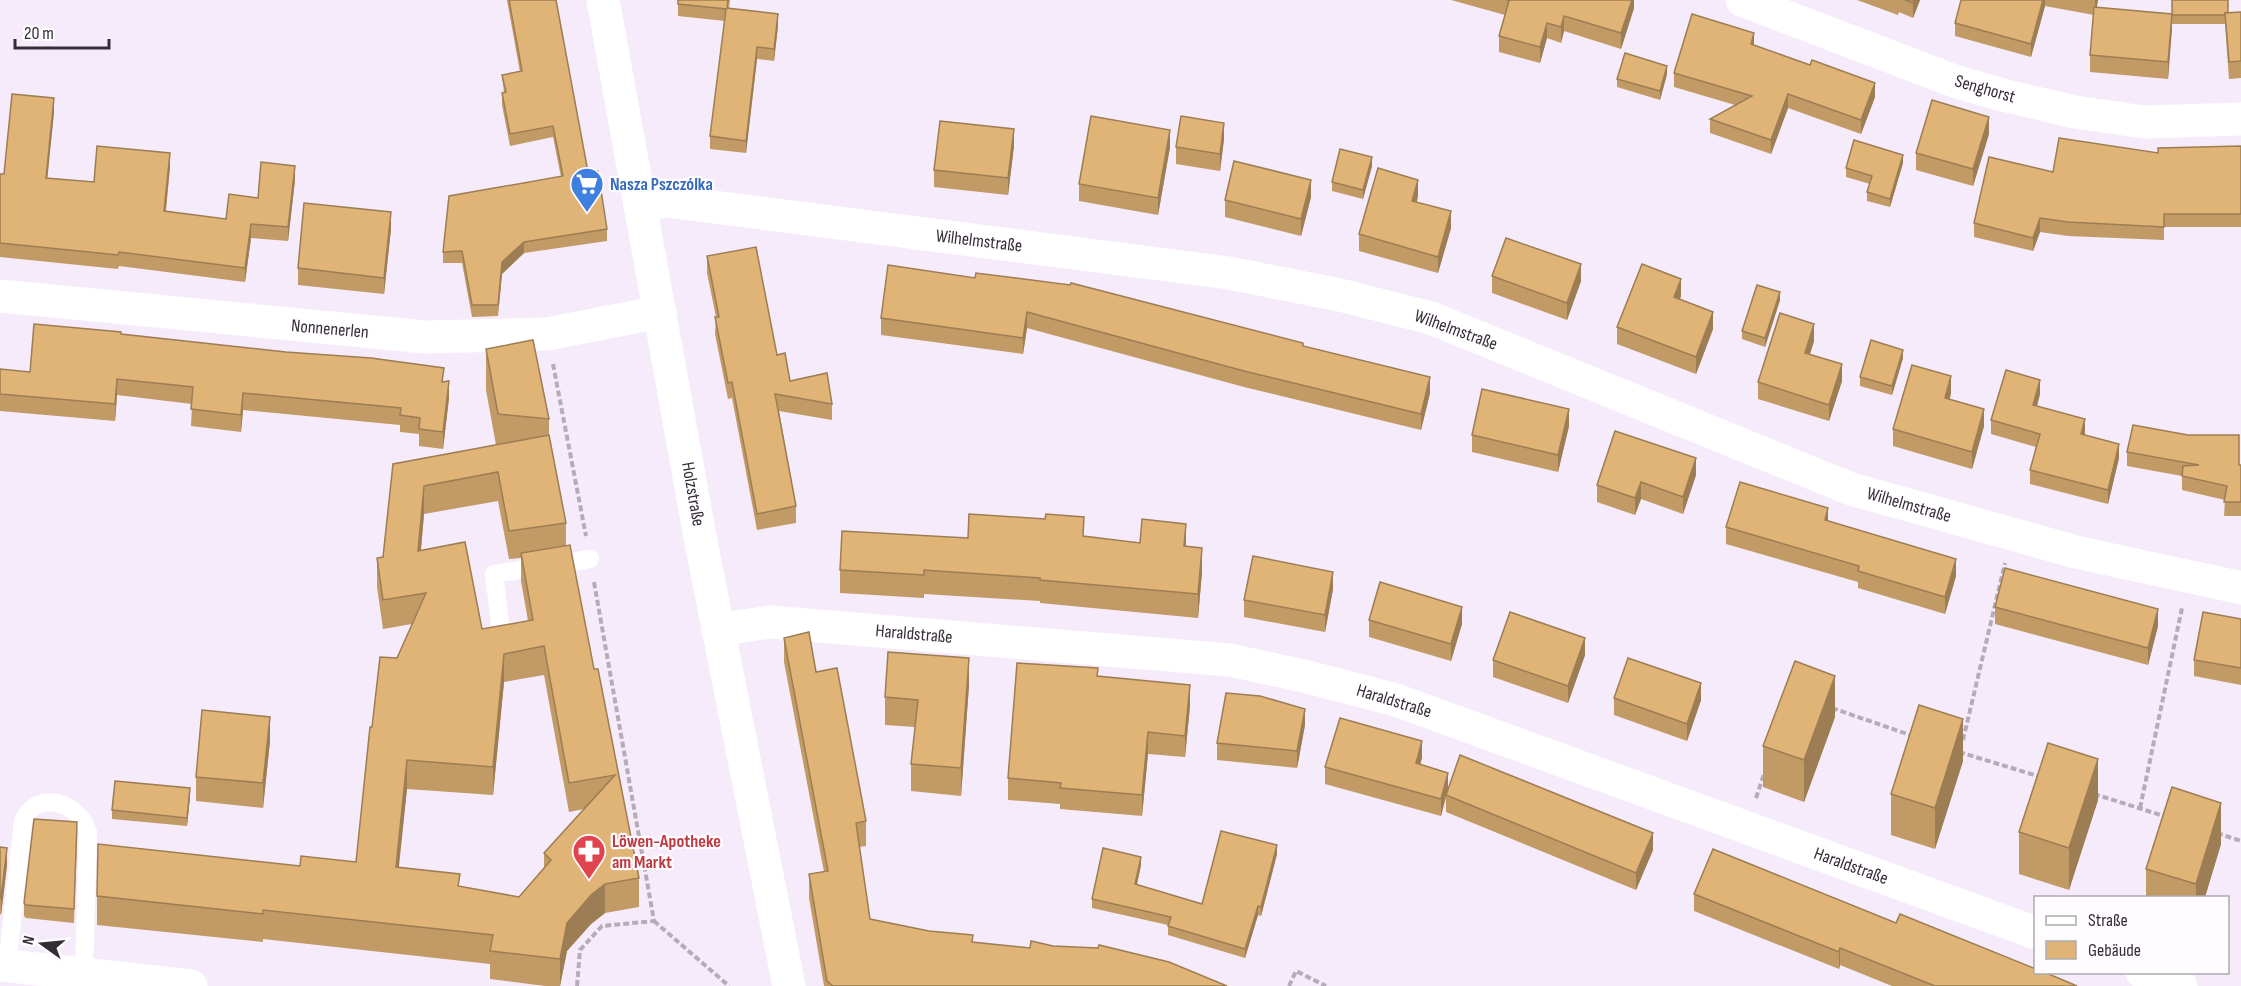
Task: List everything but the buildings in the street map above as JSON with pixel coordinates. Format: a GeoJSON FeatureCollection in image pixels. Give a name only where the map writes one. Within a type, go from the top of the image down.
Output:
{"type":"FeatureCollection","features":[{"type":"Feature","properties":{"kind":"street","name":"Holzstraße"},"geometry":{"type":"LineString","coordinates":[[603,0],[718,630],[789,986]]}},
{"type":"Feature","properties":{"kind":"street","name":"Senghorst"},"geometry":{"type":"LineString","coordinates":[[1742,0],[1957,82],[2075,112],[2144,122],[2241,119]]}},
{"type":"Feature","properties":{"kind":"street","name":"Wilhelmstraße"},"geometry":{"type":"LineString","coordinates":[[640,207],[667,201],[1228,273],[1340,295],[1431,318],[1851,489],[2076,552],[2241,588]]}},
{"type":"Feature","properties":{"kind":"street","name":"Nonnenerlen"},"geometry":{"type":"LineString","coordinates":[[0,296],[425,337],[547,334],[660,312]]}},
{"type":"Feature","properties":{"kind":"street","name":"Haraldstraße"},"geometry":{"type":"LineString","coordinates":[[718,630],[770,622],[1230,660],[1308,676],[1396,700],[2034,932]]}},
{"type":"Feature","properties":{"kind":"street"},"geometry":{"type":"LineString","coordinates":[[3,965],[190,986]]}},
{"type":"Feature","properties":{"kind":"street"},"geometry":{"type":"LineString","coordinates":[[2148,974],[2181,986]]}},
{"type":"Feature","properties":{"kind":"lane"},"geometry":{"type":"LineString","coordinates":[[501,631],[494,574],[590,559]]}},
{"type":"Feature","properties":{"kind":"lane"},"geometry":{"type":"LineString","coordinates":[[3,965],[23,821],[36,805],[51,802],[68,807],[79,815],[88,832],[84,974]]}},
{"type":"Feature","properties":{"kind":"path"},"geometry":{"type":"LineString","coordinates":[[547,334],[566,422],[654,921],[729,986]]}},
{"type":"Feature","properties":{"kind":"path"},"geometry":{"type":"LineString","coordinates":[[1960,752],[2013,534]]}},
{"type":"Feature","properties":{"kind":"path"},"geometry":{"type":"LineString","coordinates":[[2140,808],[2188,578]]}},
{"type":"Feature","properties":{"kind":"path"},"geometry":{"type":"LineString","coordinates":[[1824,706],[1914,737]]}},
{"type":"Feature","properties":{"kind":"path"},"geometry":{"type":"LineString","coordinates":[[1948,748],[2046,779]]}},
{"type":"Feature","properties":{"kind":"path"},"geometry":{"type":"LineString","coordinates":[[1747,827],[1765,772]]}},
{"type":"Feature","properties":{"kind":"path"},"geometry":{"type":"LineString","coordinates":[[2088,792],[2172,818]]}},
{"type":"Feature","properties":{"kind":"path"},"geometry":{"type":"LineString","coordinates":[[2211,831],[2241,841]]}},
{"type":"Feature","properties":{"kind":"path"},"geometry":{"type":"LineString","coordinates":[[577,986],[580,950],[602,926],[654,921]]}},
{"type":"Feature","properties":{"kind":"path"},"geometry":{"type":"LineString","coordinates":[[1289,986],[1296,971],[1326,986]]}},
{"type":"Feature","properties":{"kind":"place","name":"Nasza Pszczólka"},"geometry":{"type":"Point","coordinates":[587,213]}},
{"type":"Feature","properties":{"kind":"place","name":"Löwen-Apotheke am Markt"},"geometry":{"type":"Point","coordinates":[589,880]}}]}
